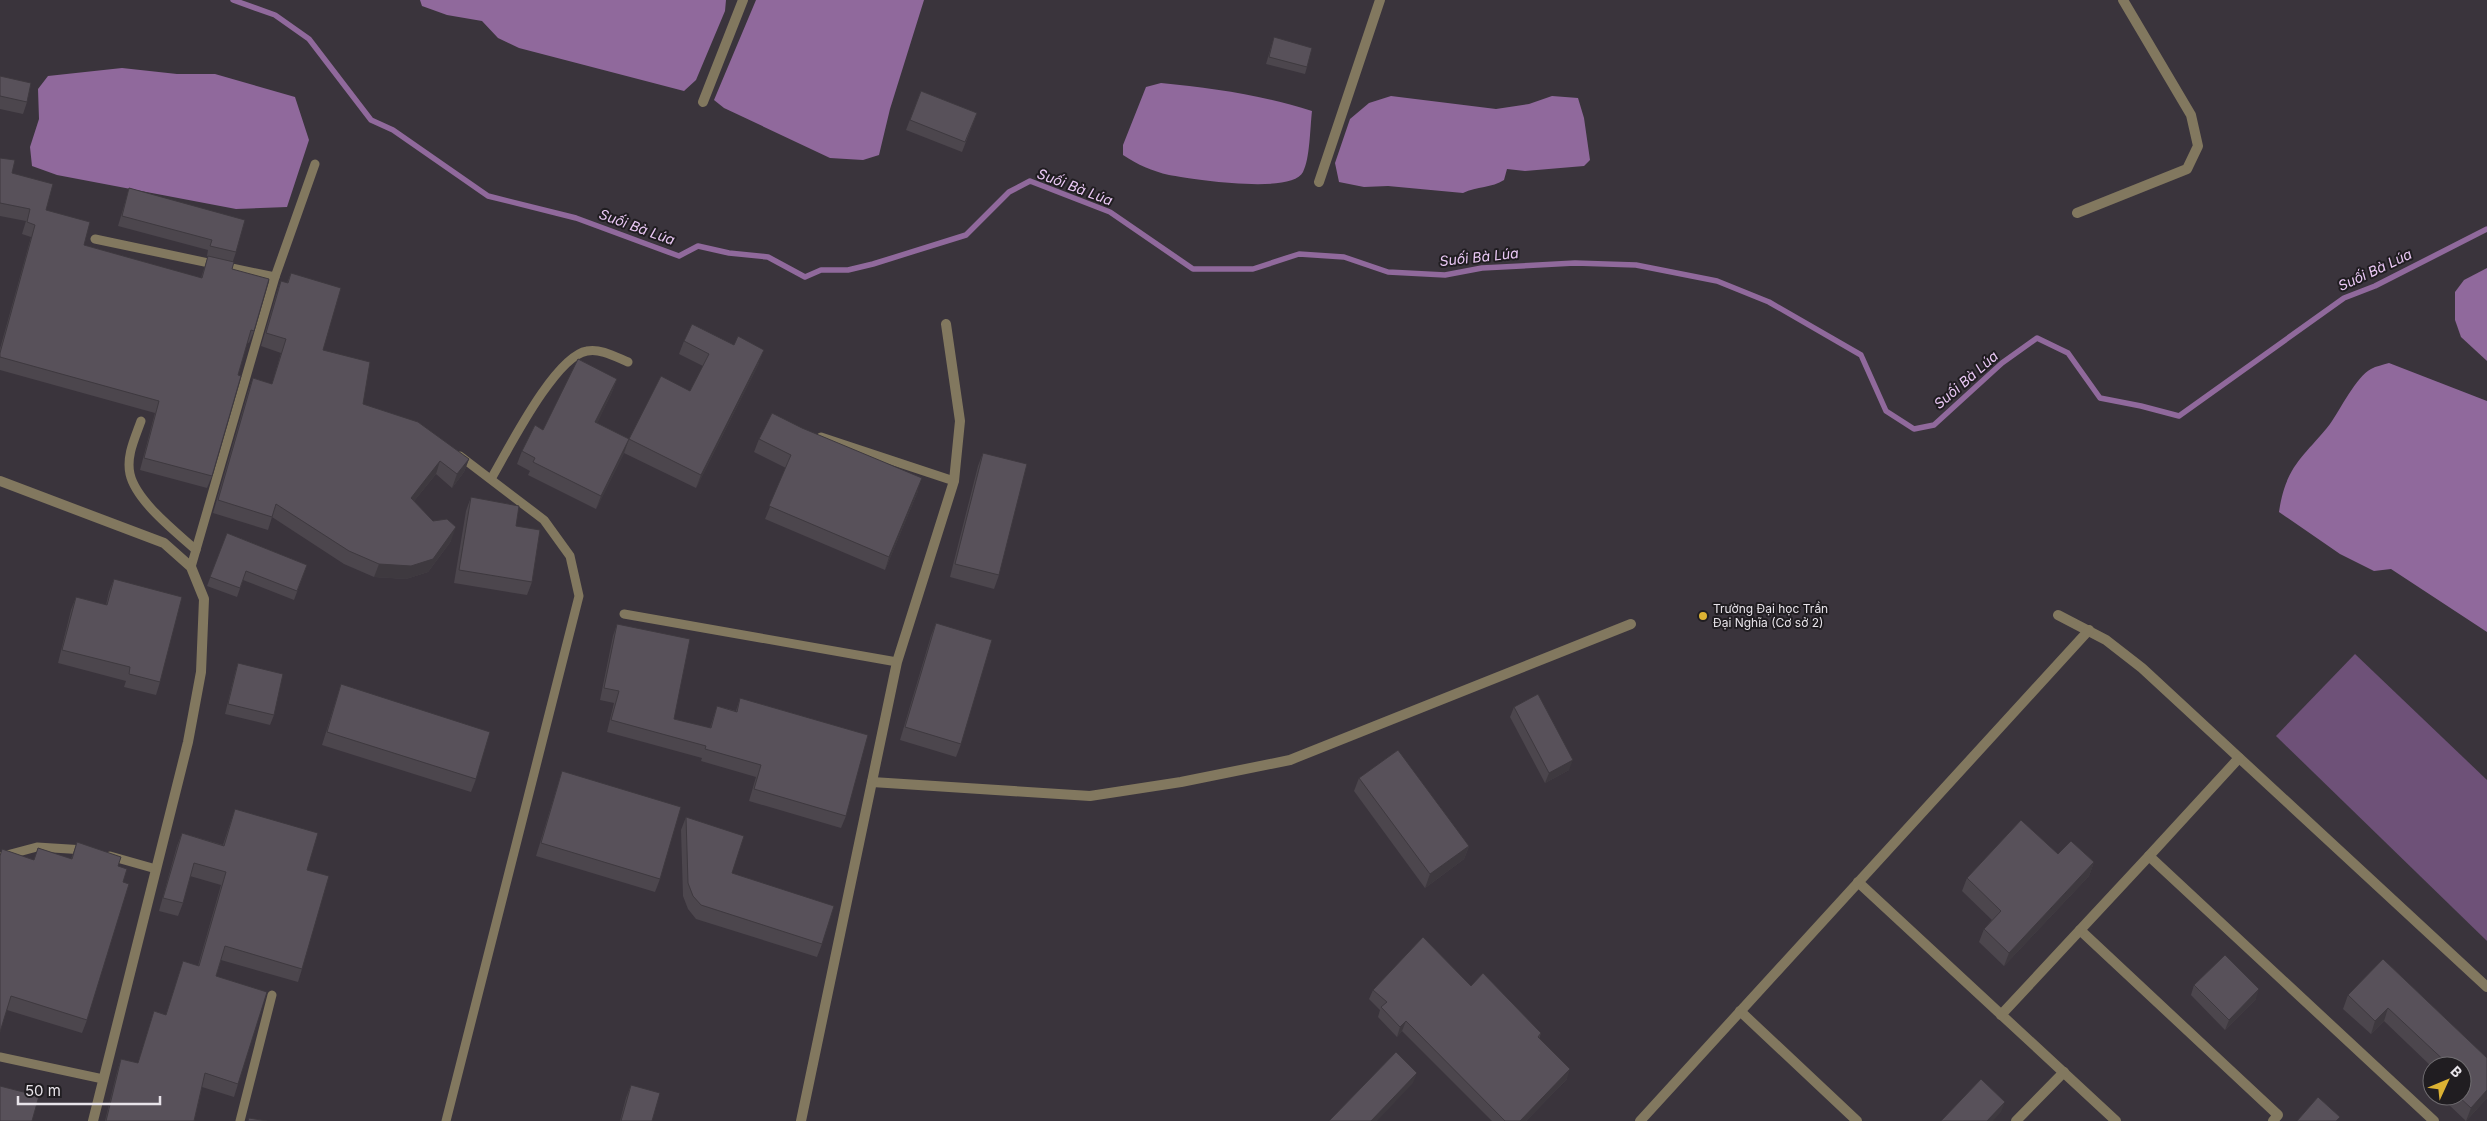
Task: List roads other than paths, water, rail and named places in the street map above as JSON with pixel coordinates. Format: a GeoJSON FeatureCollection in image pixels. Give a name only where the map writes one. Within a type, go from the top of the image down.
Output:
{"type":"FeatureCollection","features":[{"type":"Feature","properties":{"kind":"street"},"geometry":{"type":"LineString","coordinates":[[703,102],[743,0]]}},
{"type":"Feature","properties":{"kind":"street"},"geometry":{"type":"LineString","coordinates":[[1319,182],[1380,0]]}},
{"type":"Feature","properties":{"kind":"street"},"geometry":{"type":"LineString","coordinates":[[2077,213],[2187,169],[2198,146],[2191,115],[2123,0]]}},
{"type":"Feature","properties":{"kind":"street"},"geometry":{"type":"LineString","coordinates":[[800,1121],[897,662],[954,481],[960,421],[946,324]]}},
{"type":"Feature","properties":{"kind":"street"},"geometry":{"type":"LineString","coordinates":[[0,481],[164,543],[191,567],[204,599],[201,672],[188,742],[93,1121]]}},
{"type":"Feature","properties":{"kind":"street"},"geometry":{"type":"LineString","coordinates":[[2058,615],[2089,630],[2142,668],[2487,987]]}},
{"type":"Feature","properties":{"kind":"street"},"geometry":{"type":"LineString","coordinates":[[872,782],[1090,796],[1181,782],[1290,760],[1631,624]]}},
{"type":"Feature","properties":{"kind":"street"},"geometry":{"type":"LineString","coordinates":[[1640,1121],[2089,630]]}},
{"type":"Feature","properties":{"kind":"street"},"geometry":{"type":"LineString","coordinates":[[2001,1015],[2239,758]]}},
{"type":"Feature","properties":{"kind":"street"},"geometry":{"type":"LineString","coordinates":[[2149,856],[2434,1121]]}},
{"type":"Feature","properties":{"kind":"street"},"geometry":{"type":"LineString","coordinates":[[1858,882],[2116,1121]]}},
{"type":"Feature","properties":{"kind":"street"},"geometry":{"type":"LineString","coordinates":[[2080,930],[2278,1115],[2273,1121]]}},
{"type":"Feature","properties":{"kind":"street"},"geometry":{"type":"LineString","coordinates":[[1740,1011],[1857,1121]]}},
{"type":"Feature","properties":{"kind":"street"},"geometry":{"type":"LineString","coordinates":[[2016,1121],[2064,1072]]}},
{"type":"Feature","properties":{"kind":"lane"},"geometry":{"type":"LineString","coordinates":[[191,567],[275,277],[315,164]]}},
{"type":"Feature","properties":{"kind":"lane"},"geometry":{"type":"LineString","coordinates":[[95,239],[275,277]]}},
{"type":"Feature","properties":{"kind":"lane"},"geometry":{"type":"LineString","coordinates":[[491,479],[557,372],[571,358],[586,351],[596,350],[628,362]]}},
{"type":"Feature","properties":{"kind":"lane"},"geometry":{"type":"LineString","coordinates":[[140,421],[130,458],[130,475],[146,503],[196,550]]}},
{"type":"Feature","properties":{"kind":"lane"},"geometry":{"type":"LineString","coordinates":[[809,433],[954,481]]}},
{"type":"Feature","properties":{"kind":"lane"},"geometry":{"type":"LineString","coordinates":[[446,1121],[579,596],[570,556],[544,520],[452,450]]}},
{"type":"Feature","properties":{"kind":"lane"},"geometry":{"type":"LineString","coordinates":[[624,614],[897,662]]}},
{"type":"Feature","properties":{"kind":"lane"},"geometry":{"type":"LineString","coordinates":[[0,857],[37,847],[89,850],[156,869]]}},
{"type":"Feature","properties":{"kind":"lane"},"geometry":{"type":"LineString","coordinates":[[240,1121],[272,995]]}},
{"type":"Feature","properties":{"kind":"lane"},"geometry":{"type":"LineString","coordinates":[[0,1057],[103,1079]]}},
{"type":"Feature","properties":{"kind":"waterway","name":"Suối Bà Lúa"},"geometry":{"type":"LineString","coordinates":[[233,0],[275,15],[309,39],[371,120],[393,130],[488,196],[576,218],[679,256],[698,246],[729,253],[768,257],[805,277],[821,270],[848,270],[966,235],[1009,192],[1030,181],[1110,212],[1193,269],[1253,269],[1299,254],[1344,257],[1388,272],[1445,275],[1482,268],[1575,263],[1636,265],[1717,281],[1769,302],[1861,355],[1886,411],[1914,429],[1934,425],[2002,363],[2037,338],[2068,353],[2100,398],[2179,416],[2344,298],[2375,286],[2487,229]]}},
{"type":"Feature","properties":{"kind":"place","name":"Trường Đại học Trần Đại Nghĩa (Cơ sở 2)"},"geometry":{"type":"Point","coordinates":[1703,616]}}]}
